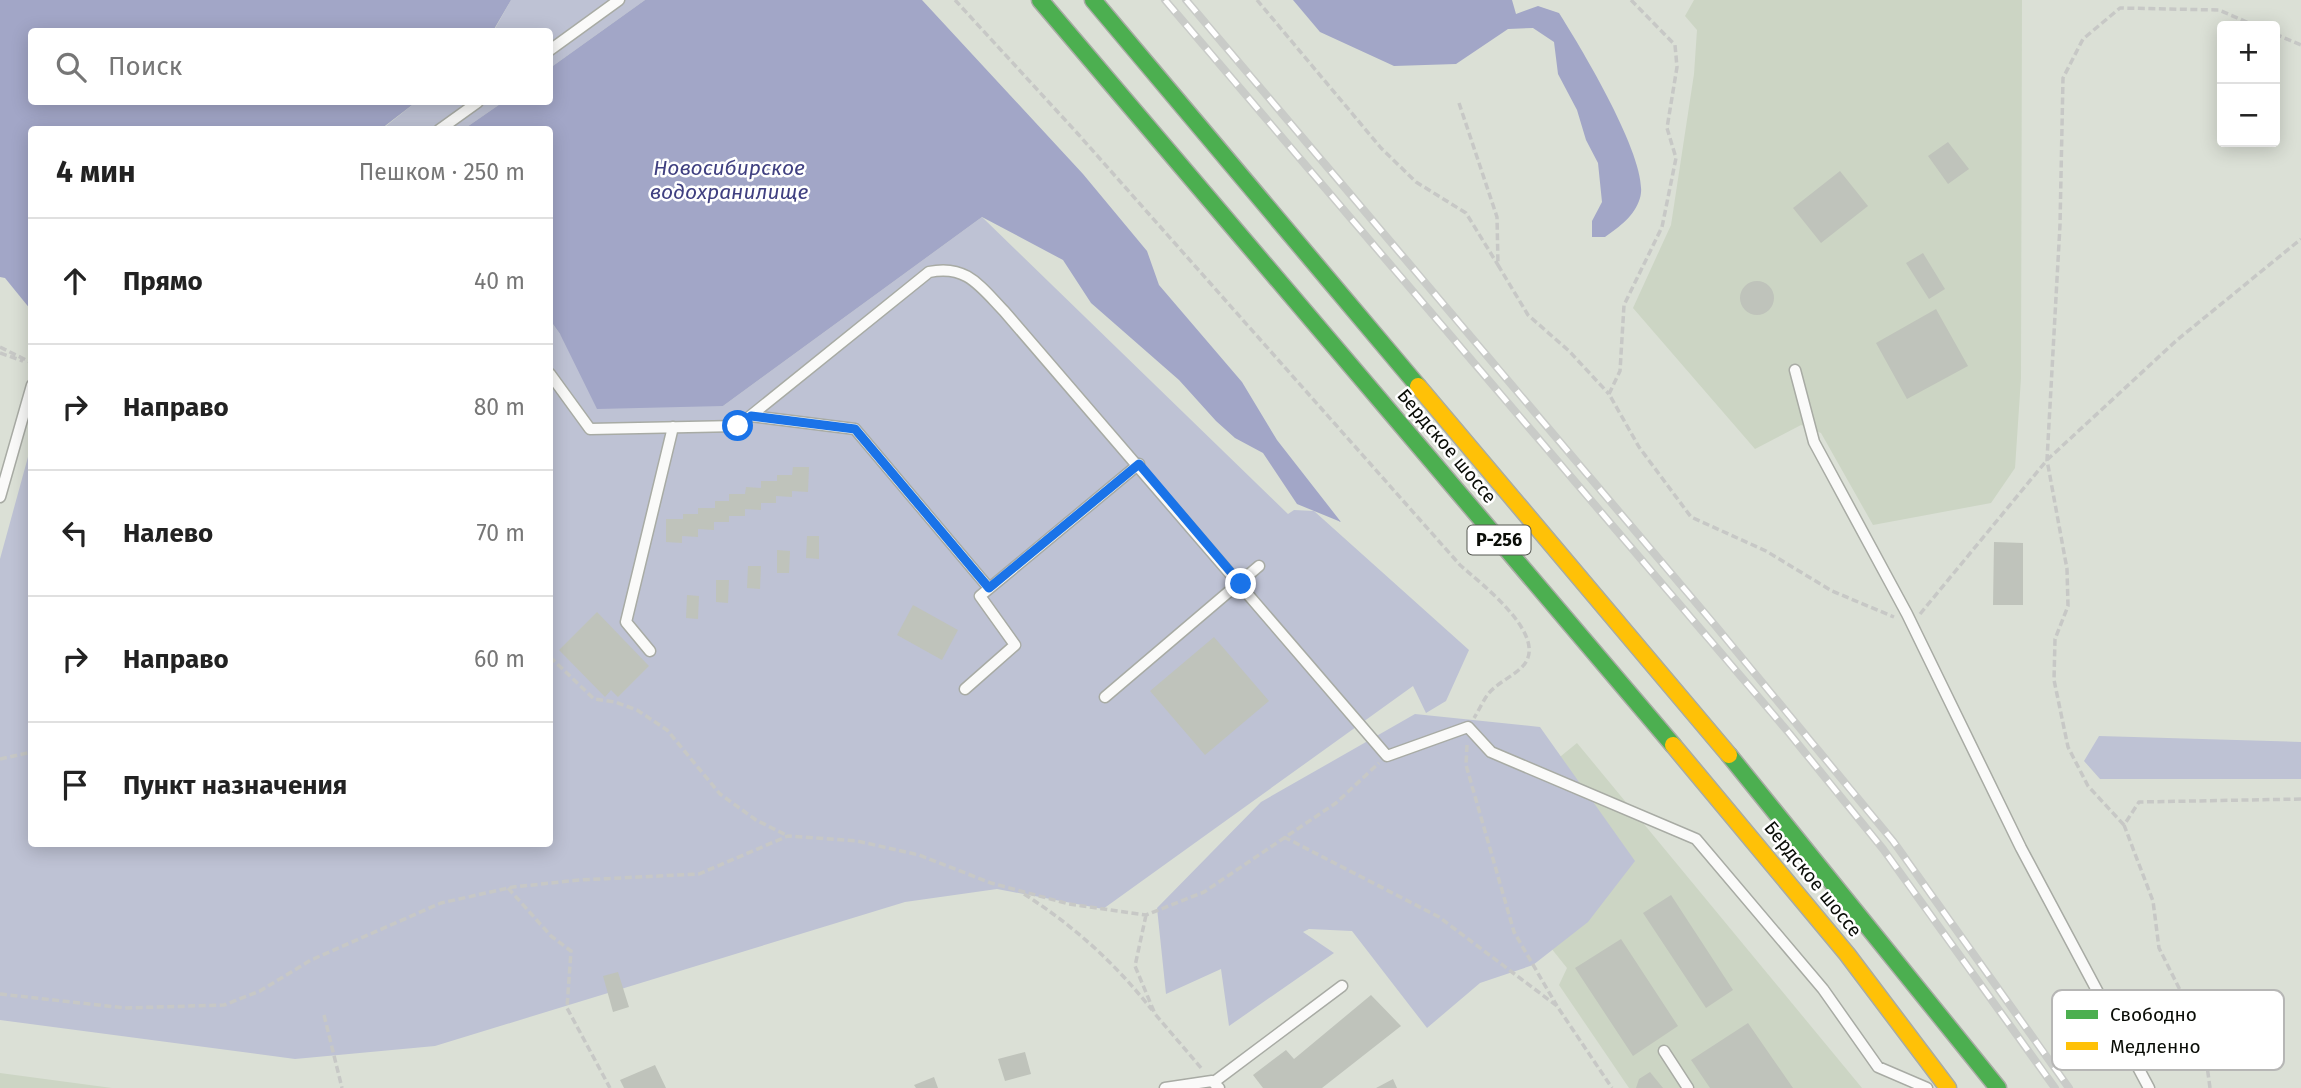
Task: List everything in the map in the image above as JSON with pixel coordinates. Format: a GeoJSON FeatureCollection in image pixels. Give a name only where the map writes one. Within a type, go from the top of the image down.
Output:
{"type":"FeatureCollection","features":[{"type":"Feature","properties":{"kind":"highway","name":"Бердское шоссе"},"geometry":{"type":"LineString","coordinates":[[1040,0],[1768,856],[1847,954],[1948,1088]]}},
{"type":"Feature","properties":{"kind":"highway","name":"Бердское шоссе"},"geometry":{"type":"LineString","coordinates":[[1093,0],[1795,833],[1998,1088]]}},
{"type":"Feature","properties":{"kind":"lane"},"geometry":{"type":"LineString","coordinates":[[553,48],[619,0]]}},
{"type":"Feature","properties":{"kind":"lane"},"geometry":{"type":"LineString","coordinates":[[445,126],[474,105]]}},
{"type":"Feature","properties":{"kind":"lane"},"geometry":{"type":"LineString","coordinates":[[553,378],[590,429],[738,426],[929,272],[948,268],[960,272],[980,286],[1139,464],[1387,755],[1468,727],[1491,752],[1696,839],[1823,989],[1878,1067],[1927,1088]]}},
{"type":"Feature","properties":{"kind":"lane"},"geometry":{"type":"LineString","coordinates":[[1795,370],[1814,442],[1912,625],[2021,848],[2097,990]]}},
{"type":"Feature","properties":{"kind":"lane"},"geometry":{"type":"LineString","coordinates":[[0,497],[28,399]]}},
{"type":"Feature","properties":{"kind":"lane"},"geometry":{"type":"LineString","coordinates":[[751,416],[855,429],[989,588]]}},
{"type":"Feature","properties":{"kind":"lane"},"geometry":{"type":"LineString","coordinates":[[650,652],[626,622],[673,427]]}},
{"type":"Feature","properties":{"kind":"lane"},"geometry":{"type":"LineString","coordinates":[[965,689],[1015,645],[980,596],[1139,464]]}},
{"type":"Feature","properties":{"kind":"lane"},"geometry":{"type":"LineString","coordinates":[[1105,697],[1259,566]]}},
{"type":"Feature","properties":{"kind":"lane"},"geometry":{"type":"LineString","coordinates":[[1165,1088],[1215,1083],[1342,986]]}},
{"type":"Feature","properties":{"kind":"lane"},"geometry":{"type":"LineString","coordinates":[[1664,1051],[1688,1088]]}},
{"type":"Feature","properties":{"kind":"lane"},"geometry":{"type":"LineString","coordinates":[[2139,1070],[2149,1088]]}},
{"type":"Feature","properties":{"kind":"path"},"geometry":{"type":"LineString","coordinates":[[955,0],[1087,144],[1460,565],[1504,605],[1526,631],[1529,649],[1525,664],[1488,694],[1468,727],[1466,765],[1514,932],[1557,1006],[1612,1088]]}},
{"type":"Feature","properties":{"kind":"path"},"geometry":{"type":"LineString","coordinates":[[1257,0],[1381,148],[1416,182],[1466,213],[1528,315],[1569,351],[1609,394],[1639,447],[1691,517],[1766,551],[1832,591],[1912,625],[2047,460],[2177,340],[2301,239]]}},
{"type":"Feature","properties":{"kind":"path"},"geometry":{"type":"LineString","coordinates":[[1609,394],[1619,371],[1624,305],[1662,227],[1676,158],[1667,128],[1677,66],[1675,45],[1631,0]]}},
{"type":"Feature","properties":{"kind":"path"},"geometry":{"type":"LineString","coordinates":[[2180,990],[2159,948],[2154,901],[2124,825],[2088,786],[2068,747],[2054,680],[2055,639],[2068,606],[2067,569],[2047,460],[2060,225],[2063,78],[2083,39],[2120,8],[2218,10],[2244,21]]}},
{"type":"Feature","properties":{"kind":"path"},"geometry":{"type":"LineString","coordinates":[[2280,36],[2301,46]]}},
{"type":"Feature","properties":{"kind":"path"},"geometry":{"type":"LineString","coordinates":[[1459,103],[1497,217],[1498,265]]}},
{"type":"Feature","properties":{"kind":"path"},"geometry":{"type":"LineString","coordinates":[[0,347],[28,361]]}},
{"type":"Feature","properties":{"kind":"path"},"geometry":{"type":"LineString","coordinates":[[0,353],[28,362]]}},
{"type":"Feature","properties":{"kind":"path"},"geometry":{"type":"LineString","coordinates":[[553,660],[594,699],[615,702],[637,710],[667,730],[720,794],[756,820],[788,836],[857,841],[906,852],[1019,891],[1069,904],[1146,915],[1204,892],[1336,803],[1387,755]]}},
{"type":"Feature","properties":{"kind":"path"},"geometry":{"type":"LineString","coordinates":[[0,759],[28,753]]}},
{"type":"Feature","properties":{"kind":"path"},"geometry":{"type":"LineString","coordinates":[[2124,825],[2139,802],[2301,799]]}},
{"type":"Feature","properties":{"kind":"path"},"geometry":{"type":"LineString","coordinates":[[0,994],[125,1008],[224,1005],[260,990],[311,960],[441,902],[508,888],[579,880],[699,874],[788,836]]}},
{"type":"Feature","properties":{"kind":"path"},"geometry":{"type":"LineString","coordinates":[[1284,837],[1439,917],[1557,1006]]}},
{"type":"Feature","properties":{"kind":"path"},"geometry":{"type":"LineString","coordinates":[[508,888],[551,936],[571,951],[567,1008],[610,1088]]}},
{"type":"Feature","properties":{"kind":"path"},"geometry":{"type":"LineString","coordinates":[[1019,891],[1067,922],[1125,976],[1215,1083]]}},
{"type":"Feature","properties":{"kind":"path"},"geometry":{"type":"LineString","coordinates":[[1146,915],[1135,966],[1156,1014]]}},
{"type":"Feature","properties":{"kind":"path"},"geometry":{"type":"LineString","coordinates":[[324,1015],[342,1088]]}},
{"type":"Feature","properties":{"kind":"path"},"geometry":{"type":"LineString","coordinates":[[2208,1070],[2210,1088]]}},
{"type":"Feature","properties":{"kind":"shaded area"},"geometry":{"type":"Polygon","coordinates":[[[511,0],[645,0],[553,66],[553,28],[495,28],[511,0]]]}},
{"type":"Feature","properties":{"kind":"shaded area"},"geometry":{"type":"Polygon","coordinates":[[[1694,0],[2022,0],[2021,378],[2015,468],[1991,503],[1873,525],[1821,433],[1801,425],[1755,449],[1633,308],[1671,225],[1694,74],[1697,30],[1685,16],[1694,0]]]}},
{"type":"Feature","properties":{"kind":"shaded area"},"geometry":{"type":"Polygon","coordinates":[[[412,105],[499,105],[468,126],[386,126],[412,105]]]}},
{"type":"Feature","properties":{"kind":"shaded area"},"geometry":{"type":"Polygon","coordinates":[[[982,217],[1288,514],[1294,510],[1314,511],[1469,650],[1446,701],[1426,713],[1413,686],[1103,909],[997,889],[905,902],[435,1046],[295,1059],[0,1020],[0,559],[28,457],[28,847],[553,847],[553,324],[560,334],[723,406],[982,217]]]}},
{"type":"Feature","properties":{"kind":"shaded area"},"geometry":{"type":"Polygon","coordinates":[[[1415,714],[1540,727],[1635,861],[1588,922],[1533,965],[1480,983],[1427,1028],[1352,931],[1309,929],[1303,932],[1334,953],[1229,1026],[1221,969],[1166,994],[1157,908],[1261,802],[1415,714]]]}},
{"type":"Feature","properties":{"kind":"shaded area"},"geometry":{"type":"Polygon","coordinates":[[[2099,736],[2301,742],[2301,779],[2100,779],[2084,761],[2099,736]]]}},
{"type":"Feature","properties":{"kind":"shaded area"},"geometry":{"type":"Polygon","coordinates":[[[1577,743],[1862,1088],[1629,1088],[1559,985],[1567,968],[1462,837],[1577,743]]]}},
{"type":"Feature","properties":{"kind":"shaded area"},"geometry":{"type":"Polygon","coordinates":[[[0,1073],[112,1088],[0,1088],[0,1073]]]}},
{"type":"Feature","properties":{"kind":"water"},"geometry":{"type":"Polygon","coordinates":[[[0,0],[511,0],[495,28],[28,28],[28,105],[412,105],[385,126],[28,126],[28,306],[5,278],[0,277],[0,0]]]}},
{"type":"Feature","properties":{"kind":"water","name":"Новосибирское водохранилище"},"geometry":{"type":"Polygon","coordinates":[[[645,0],[922,0],[1083,174],[1147,251],[1159,285],[1242,382],[1277,440],[1341,522],[1297,504],[1263,453],[1235,438],[1179,380],[1091,303],[1063,260],[982,217],[723,406],[597,409],[553,324],[553,126],[468,126],[499,105],[553,105],[553,66],[645,0]]]}},
{"type":"Feature","properties":{"kind":"water"},"geometry":{"type":"Polygon","coordinates":[[[1293,0],[1512,0],[1516,14],[1538,6],[1559,13],[1612,105],[1635,159],[1641,181],[1640,198],[1634,211],[1605,237],[1592,237],[1592,221],[1602,202],[1598,163],[1586,140],[1577,110],[1558,74],[1554,42],[1533,28],[1508,29],[1456,64],[1394,66],[1320,32],[1293,0]]]}},
{"type":"Feature","properties":{"kind":"building"},"geometry":{"type":"Polygon","coordinates":[[[1948,142],[1969,169],[1948,184],[1928,156],[1948,142]]]}},
{"type":"Feature","properties":{"kind":"building"},"geometry":{"type":"Polygon","coordinates":[[[1840,171],[1868,206],[1821,243],[1793,208],[1840,171]]]}},
{"type":"Feature","properties":{"kind":"building"},"geometry":{"type":"Polygon","coordinates":[[[1923,253],[1945,289],[1929,299],[1906,263],[1923,253]]]}},
{"type":"Feature","properties":{"kind":"building"},"geometry":{"type":"Polygon","coordinates":[[[1757,281],[1769,286],[1774,298],[1769,310],[1757,315],[1745,310],[1740,298],[1745,286],[1757,281]]]}},
{"type":"Feature","properties":{"kind":"building"},"geometry":{"type":"Polygon","coordinates":[[[1936,309],[1968,366],[1907,399],[1876,343],[1936,309]]]}},
{"type":"Feature","properties":{"kind":"building"},"geometry":{"type":"Polygon","coordinates":[[[793,467],[809,467],[808,492],[792,491],[792,497],[776,496],[776,503],[761,503],[761,510],[745,509],[745,516],[729,516],[729,522],[714,522],[714,530],[698,529],[698,537],[682,536],[682,543],[666,542],[666,519],[683,519],[683,514],[698,514],[698,508],[715,508],[715,501],[729,501],[729,494],[745,494],[746,487],[761,488],[761,481],[777,481],[777,475],[792,475],[793,467]]]}},
{"type":"Feature","properties":{"kind":"building"},"geometry":{"type":"Polygon","coordinates":[[[807,536],[819,536],[819,559],[806,558],[807,536]]]}},
{"type":"Feature","properties":{"kind":"building"},"geometry":{"type":"Polygon","coordinates":[[[1994,542],[2023,543],[2023,605],[1993,605],[1994,542]]]}},
{"type":"Feature","properties":{"kind":"building"},"geometry":{"type":"Polygon","coordinates":[[[777,550],[790,551],[789,573],[777,573],[777,550]]]}},
{"type":"Feature","properties":{"kind":"building"},"geometry":{"type":"Polygon","coordinates":[[[748,566],[761,566],[760,589],[747,588],[748,566]]]}},
{"type":"Feature","properties":{"kind":"building"},"geometry":{"type":"Polygon","coordinates":[[[716,580],[729,580],[728,603],[716,602],[716,580]]]}},
{"type":"Feature","properties":{"kind":"building"},"geometry":{"type":"Polygon","coordinates":[[[687,595],[699,596],[698,619],[686,618],[687,595]]]}},
{"type":"Feature","properties":{"kind":"building"},"geometry":{"type":"Polygon","coordinates":[[[913,605],[958,630],[942,660],[897,635],[913,605]]]}},
{"type":"Feature","properties":{"kind":"building"},"geometry":{"type":"Polygon","coordinates":[[[597,612],[649,666],[618,697],[611,690],[605,697],[559,650],[597,612]]]}},
{"type":"Feature","properties":{"kind":"building"},"geometry":{"type":"Polygon","coordinates":[[[1214,637],[1269,701],[1205,755],[1150,691],[1214,637]]]}},
{"type":"Feature","properties":{"kind":"building"},"geometry":{"type":"Polygon","coordinates":[[[1671,895],[1733,990],[1706,1008],[1643,913],[1671,895]]]}},
{"type":"Feature","properties":{"kind":"building"},"geometry":{"type":"Polygon","coordinates":[[[1621,939],[1678,1026],[1633,1056],[1575,968],[1621,939]]]}},
{"type":"Feature","properties":{"kind":"building"},"geometry":{"type":"Polygon","coordinates":[[[618,972],[629,1007],[613,1012],[603,976],[618,972]]]}},
{"type":"Feature","properties":{"kind":"building"},"geometry":{"type":"Polygon","coordinates":[[[1371,995],[1401,1026],[1322,1088],[1263,1088],[1253,1075],[1286,1050],[1294,1059],[1371,995]]]}},
{"type":"Feature","properties":{"kind":"building"},"geometry":{"type":"Polygon","coordinates":[[[1748,1023],[1793,1088],[1710,1088],[1691,1060],[1748,1023]]]}},
{"type":"Feature","properties":{"kind":"building"},"geometry":{"type":"Polygon","coordinates":[[[1025,1052],[1031,1074],[1005,1081],[998,1059],[1025,1052]]]}},
{"type":"Feature","properties":{"kind":"building"},"geometry":{"type":"Polygon","coordinates":[[[655,1065],[666,1088],[624,1088],[620,1080],[655,1065]]]}},
{"type":"Feature","properties":{"kind":"building"},"geometry":{"type":"Polygon","coordinates":[[[1650,1072],[1663,1088],[1636,1088],[1639,1079],[1650,1072]]]}},
{"type":"Feature","properties":{"kind":"building"},"geometry":{"type":"Polygon","coordinates":[[[934,1077],[938,1088],[916,1088],[914,1085],[934,1077]]]}},
{"type":"Feature","properties":{"kind":"building"},"geometry":{"type":"Polygon","coordinates":[[[1393,1079],[1397,1088],[1376,1088],[1393,1079]]]}},
{"type":"Feature","properties":{"kind":"railway"},"geometry":{"type":"LineString","coordinates":[[1165,0],[1789,733],[1883,849],[2055,1088]]}},
{"type":"Feature","properties":{"kind":"railway"},"geometry":{"type":"LineString","coordinates":[[1186,0],[1714,624],[1893,841],[2052,1064]]}},
{"type":"Feature","properties":{"kind":"railway"},"geometry":{"type":"LineString","coordinates":[[2056,1070],[2069,1088]]}},
{"type":"Feature","properties":{"kind":"traffic: fast"},"geometry":{"type":"LineString","coordinates":[[1040,0],[1673,745]]}},
{"type":"Feature","properties":{"kind":"traffic: fast"},"geometry":{"type":"LineString","coordinates":[[1093,0],[1418,386]]}},
{"type":"Feature","properties":{"kind":"traffic: fast"},"geometry":{"type":"LineString","coordinates":[[1729,755],[1998,1088]]}},
{"type":"Feature","properties":{"kind":"traffic: slow"},"geometry":{"type":"LineString","coordinates":[[1418,386],[1729,755]]}},
{"type":"Feature","properties":{"kind":"traffic: slow"},"geometry":{"type":"LineString","coordinates":[[1673,745],[1847,954],[1948,1088]]}},
{"type":"Feature","properties":{"kind":"route"},"geometry":{"type":"LineString","coordinates":[[738,426],[751,416],[855,429],[989,588],[1139,464],[1241,584]]}}]}
